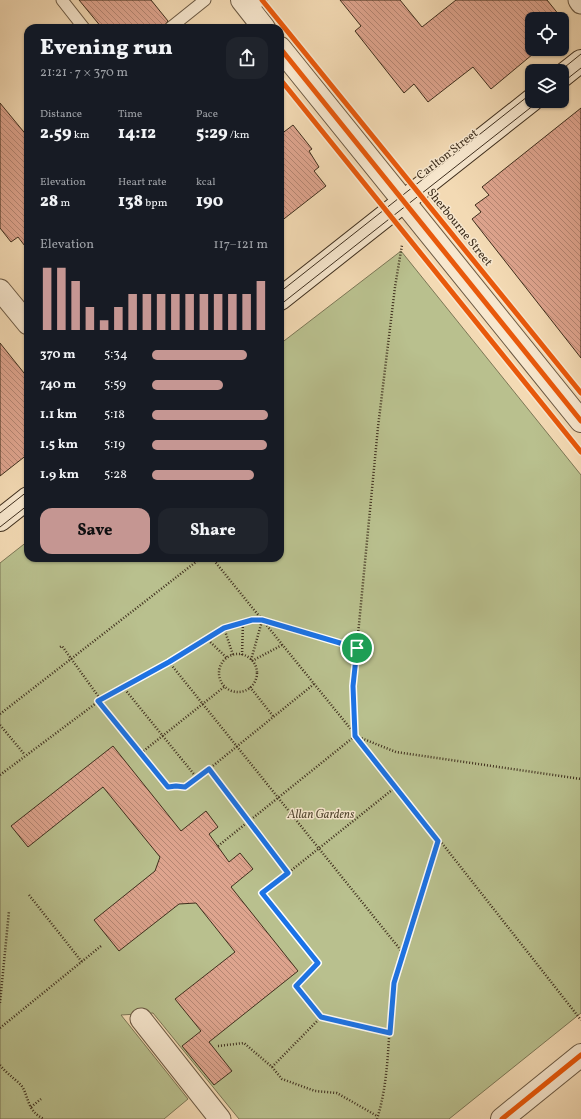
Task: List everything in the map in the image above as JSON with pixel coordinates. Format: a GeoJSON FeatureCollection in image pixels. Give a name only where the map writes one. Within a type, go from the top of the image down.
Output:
{"type":"FeatureCollection","features":[{"type":"Feature","properties":{"kind":"street"},"geometry":{"type":"LineString","coordinates":[[250,3],[262,24]]}},
{"type":"Feature","properties":{"kind":"street"},"geometry":{"type":"LineString","coordinates":[[284,53],[581,421]]}},
{"type":"Feature","properties":{"kind":"street"},"geometry":{"type":"LineString","coordinates":[[569,70],[581,61]]}},
{"type":"Feature","properties":{"kind":"street","name":"Carlton Street"},"geometry":{"type":"LineString","coordinates":[[284,296],[525,106]]}},
{"type":"Feature","properties":{"kind":"street"},"geometry":{"type":"LineString","coordinates":[[0,290],[24,319]]}},
{"type":"Feature","properties":{"kind":"street"},"geometry":{"type":"LineString","coordinates":[[0,520],[24,501]]}},
{"type":"Feature","properties":{"kind":"street"},"geometry":{"type":"LineString","coordinates":[[141,1020],[220,1119]]}},
{"type":"Feature","properties":{"kind":"street"},"geometry":{"type":"LineString","coordinates":[[502,1119],[581,1055]]}},
{"type":"Feature","properties":{"kind":"lane"},"geometry":{"type":"LineString","coordinates":[[62,0],[81,24]]}},
{"type":"Feature","properties":{"kind":"lane"},"geometry":{"type":"LineString","coordinates":[[175,24],[205,0]]}},
{"type":"Feature","properties":{"kind":"path"},"geometry":{"type":"LineString","coordinates":[[355,736],[353,686],[378,427],[395,287],[402,246]]}},
{"type":"Feature","properties":{"kind":"path"},"geometry":{"type":"LineString","coordinates":[[0,714],[195,562]]}},
{"type":"Feature","properties":{"kind":"path"},"geometry":{"type":"LineString","coordinates":[[215,562],[397,786],[438,841],[581,1020]]}},
{"type":"Feature","properties":{"kind":"path"},"geometry":{"type":"LineString","coordinates":[[0,775],[25,755],[100,701],[169,662],[224,628],[243,622],[262,620],[357,648]]}},
{"type":"Feature","properties":{"kind":"path"},"geometry":{"type":"LineString","coordinates":[[252,660],[242,655],[233,655],[227,658],[221,664],[219,670],[219,676],[224,687],[235,692],[242,692],[250,687],[256,679],[257,673],[252,660],[262,620]]}},
{"type":"Feature","properties":{"kind":"path"},"geometry":{"type":"LineString","coordinates":[[242,655],[243,622]]}},
{"type":"Feature","properties":{"kind":"path"},"geometry":{"type":"LineString","coordinates":[[224,628],[233,655]]}},
{"type":"Feature","properties":{"kind":"path"},"geometry":{"type":"LineString","coordinates":[[206,638],[227,658]]}},
{"type":"Feature","properties":{"kind":"path"},"geometry":{"type":"LineString","coordinates":[[252,660],[282,645]]}},
{"type":"Feature","properties":{"kind":"path"},"geometry":{"type":"LineString","coordinates":[[60,647],[62,646],[100,701],[168,787],[185,787],[314,684]]}},
{"type":"Feature","properties":{"kind":"path"},"geometry":{"type":"LineString","coordinates":[[169,662],[403,953]]}},
{"type":"Feature","properties":{"kind":"path"},"geometry":{"type":"LineString","coordinates":[[123,687],[197,778]]}},
{"type":"Feature","properties":{"kind":"path"},"geometry":{"type":"LineString","coordinates":[[141,753],[224,687]]}},
{"type":"Feature","properties":{"kind":"path"},"geometry":{"type":"LineString","coordinates":[[250,687],[273,716]]}},
{"type":"Feature","properties":{"kind":"path"},"geometry":{"type":"LineString","coordinates":[[0,725],[25,755]]}},
{"type":"Feature","properties":{"kind":"path"},"geometry":{"type":"LineString","coordinates":[[355,736],[396,752],[581,779]]}},
{"type":"Feature","properties":{"kind":"path"},"geometry":{"type":"LineString","coordinates":[[218,846],[355,736]]}},
{"type":"Feature","properties":{"kind":"path"},"geometry":{"type":"LineString","coordinates":[[209,769],[288,873]]}},
{"type":"Feature","properties":{"kind":"path"},"geometry":{"type":"LineString","coordinates":[[390,1033],[321,1017],[296,986],[318,963],[262,893],[397,786]]}},
{"type":"Feature","properties":{"kind":"path"},"geometry":{"type":"LineString","coordinates":[[218,1046],[244,1044],[272,1067],[282,1079],[315,1091],[337,1093],[377,1118],[388,1058],[394,983],[438,841]]}},
{"type":"Feature","properties":{"kind":"path"},"geometry":{"type":"LineString","coordinates":[[29,895],[82,962]]}},
{"type":"Feature","properties":{"kind":"path"},"geometry":{"type":"LineString","coordinates":[[0,1004],[9,911]]}},
{"type":"Feature","properties":{"kind":"path"},"geometry":{"type":"LineString","coordinates":[[0,1028],[101,946]]}},
{"type":"Feature","properties":{"kind":"path"},"geometry":{"type":"LineString","coordinates":[[272,1067],[321,1017]]}},
{"type":"Feature","properties":{"kind":"path"},"geometry":{"type":"LineString","coordinates":[[0,1065],[8,1075],[22,1086],[27,1103],[38,1118],[44,1119]]}},
{"type":"Feature","properties":{"kind":"path"},"geometry":{"type":"LineString","coordinates":[[31,1107],[41,1099]]}},
{"type":"Feature","properties":{"kind":"green space","name":"Allan Gardens"},"geometry":{"type":"Polygon","coordinates":[[[401,251],[581,475],[581,1013],[449,1119],[239,1119],[153,1013],[121,1015],[188,1099],[164,1119],[0,1119],[0,563],[24,544],[24,562],[284,562],[284,341],[401,251]]]}},
{"type":"Feature","properties":{"kind":"building"},"geometry":{"type":"Polygon","coordinates":[[[79,0],[151,0],[168,21],[166,24],[99,24],[79,0]]]}},
{"type":"Feature","properties":{"kind":"building"},"geometry":{"type":"Polygon","coordinates":[[[340,0],[400,0],[422,27],[456,0],[547,0],[557,12],[525,12],[525,56],[531,56],[491,89],[473,67],[428,102],[414,84],[404,93],[355,31],[361,26],[340,0]]]}},
{"type":"Feature","properties":{"kind":"building"},"geometry":{"type":"Polygon","coordinates":[[[0,103],[24,132],[24,245],[18,237],[11,242],[0,228],[0,103]]]}},
{"type":"Feature","properties":{"kind":"building"},"geometry":{"type":"Polygon","coordinates":[[[581,108],[581,358],[472,219],[481,212],[475,205],[489,195],[482,187],[581,108]]]}},
{"type":"Feature","properties":{"kind":"building"},"geometry":{"type":"Polygon","coordinates":[[[293,125],[312,149],[309,151],[319,167],[314,171],[326,186],[284,219],[284,132],[293,125]]]}},
{"type":"Feature","properties":{"kind":"building"},"geometry":{"type":"Polygon","coordinates":[[[0,343],[24,373],[24,457],[0,476],[0,343]]]}},
{"type":"Feature","properties":{"kind":"building"},"geometry":{"type":"Polygon","coordinates":[[[113,746],[181,831],[206,811],[218,827],[209,834],[229,862],[240,853],[253,869],[231,887],[298,971],[209,1042],[232,1071],[214,1085],[182,1046],[201,1031],[175,999],[235,952],[196,903],[179,904],[119,951],[94,920],[155,871],[160,857],[103,787],[28,847],[11,826],[113,746]]]}},
{"type":"Feature","properties":{"kind":"tram line"},"geometry":{"type":"LineString","coordinates":[[569,64],[581,54]]}},
{"type":"Feature","properties":{"kind":"tram line"},"geometry":{"type":"LineString","coordinates":[[569,77],[581,68]]}},
{"type":"Feature","properties":{"kind":"tram line"},"geometry":{"type":"LineString","coordinates":[[284,289],[525,99]]}},
{"type":"Feature","properties":{"kind":"tram line"},"geometry":{"type":"LineString","coordinates":[[284,302],[530,108]]}},
{"type":"Feature","properties":{"kind":"tram line"},"geometry":{"type":"LineString","coordinates":[[0,513],[24,494]]}},
{"type":"Feature","properties":{"kind":"tram line"},"geometry":{"type":"LineString","coordinates":[[0,527],[24,508]]}},
{"type":"Feature","properties":{"kind":"cycle path","name":"Sherbourne Street"},"geometry":{"type":"LineString","coordinates":[[262,0],[281,24]]}},
{"type":"Feature","properties":{"kind":"cycle path","name":"Sherbourne Street"},"geometry":{"type":"LineString","coordinates":[[284,27],[581,393]]}},
{"type":"Feature","properties":{"kind":"cycle path"},"geometry":{"type":"LineString","coordinates":[[284,53],[581,421]]}},
{"type":"Feature","properties":{"kind":"cycle path"},"geometry":{"type":"LineString","coordinates":[[284,84],[581,452]]}},
{"type":"Feature","properties":{"kind":"cycle path"},"geometry":{"type":"LineString","coordinates":[[502,1119],[581,1055]]}},
{"type":"Feature","properties":{"kind":"route"},"geometry":{"type":"LineString","coordinates":[[252,620],[262,620],[357,648],[353,686],[355,736],[397,786],[438,841],[394,983],[391,1004],[390,1033],[321,1017],[296,986],[318,963],[262,893],[288,873],[209,769],[185,787],[168,787],[98,701],[169,662],[224,628],[252,620]]}}]}
